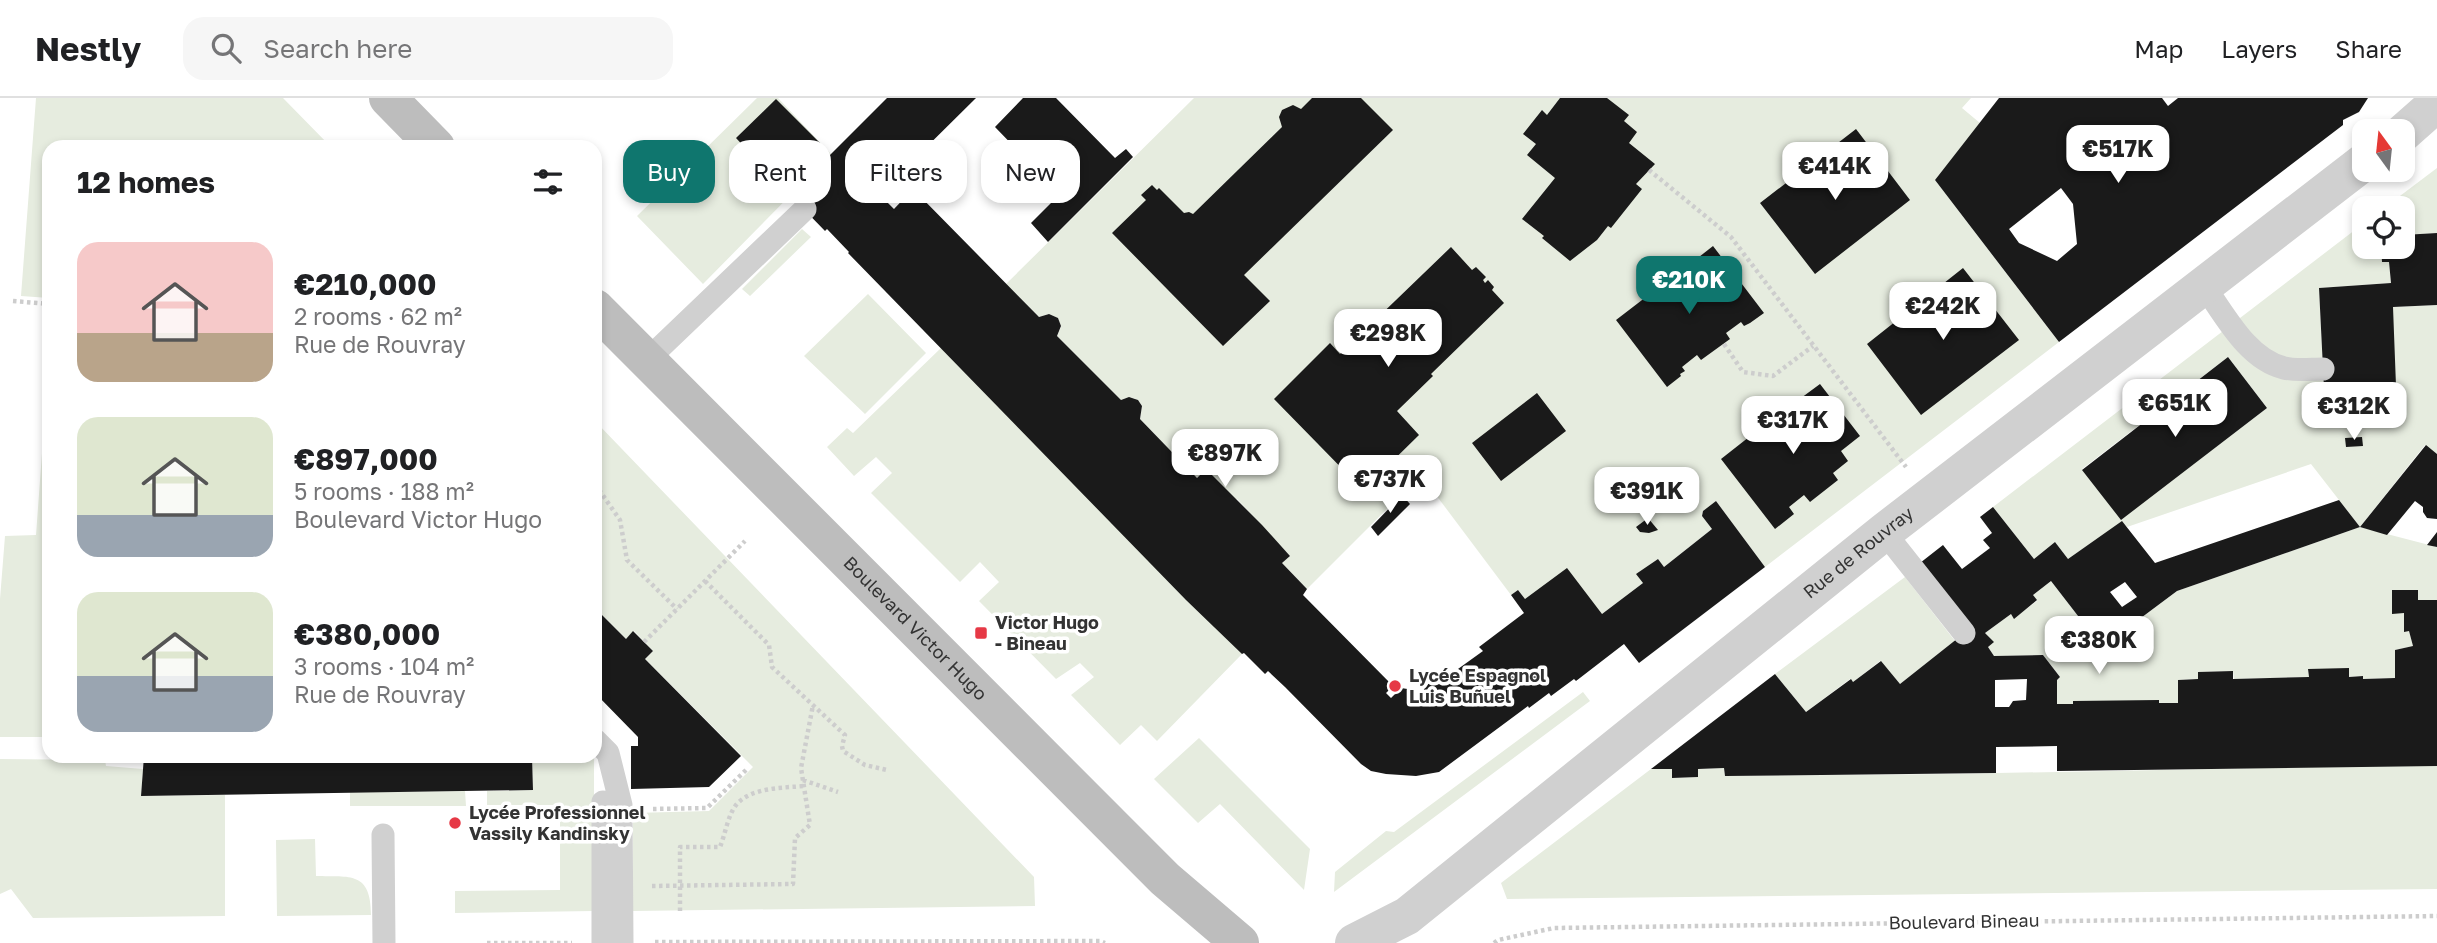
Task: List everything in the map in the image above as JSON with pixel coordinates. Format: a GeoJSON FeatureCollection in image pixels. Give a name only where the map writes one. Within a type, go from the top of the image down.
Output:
{"type":"FeatureCollection","features":[{"type":"Feature","properties":{"kind":"street"},"geometry":{"type":"LineString","coordinates":[[388,98],[429,140]]}},
{"type":"Feature","properties":{"kind":"street"},"geometry":{"type":"LineString","coordinates":[[2415,122],[2437,103]]}},
{"type":"Feature","properties":{"kind":"street","name":"Rue de Rouvray"},"geometry":{"type":"LineString","coordinates":[[1354,943],[1407,916],[1884,533],[2352,171]]}},
{"type":"Feature","properties":{"kind":"street","name":"Boulevard Victor Hugo"},"geometry":{"type":"LineString","coordinates":[[602,314],[1165,879],[1240,943]]}},
{"type":"Feature","properties":{"kind":"lane"},"geometry":{"type":"LineString","coordinates":[[647,360],[805,209]]}},
{"type":"Feature","properties":{"kind":"lane"},"geometry":{"type":"LineString","coordinates":[[2204,286],[2248,346],[2259,356],[2273,365],[2287,369],[2323,369]]}},
{"type":"Feature","properties":{"kind":"lane"},"geometry":{"type":"LineString","coordinates":[[1884,533],[1964,634]]}},
{"type":"Feature","properties":{"kind":"lane"},"geometry":{"type":"LineString","coordinates":[[602,747],[608,753],[621,943]]}},
{"type":"Feature","properties":{"kind":"lane"},"geometry":{"type":"LineString","coordinates":[[603,943],[612,805]]}},
{"type":"Feature","properties":{"kind":"lane"},"geometry":{"type":"LineString","coordinates":[[383,835],[384,943]]}},
{"type":"Feature","properties":{"kind":"path"},"geometry":{"type":"LineString","coordinates":[[1648,170],[1731,237],[1929,498]]}},
{"type":"Feature","properties":{"kind":"path"},"geometry":{"type":"LineString","coordinates":[[13,301],[42,303]]}},
{"type":"Feature","properties":{"kind":"path"},"geometry":{"type":"LineString","coordinates":[[1724,344],[1743,372],[1773,376],[1813,346]]}},
{"type":"Feature","properties":{"kind":"path"},"geometry":{"type":"LineString","coordinates":[[602,494],[620,520],[627,560],[677,610]]}},
{"type":"Feature","properties":{"kind":"path"},"geometry":{"type":"LineString","coordinates":[[644,642],[745,541]]}},
{"type":"Feature","properties":{"kind":"path"},"geometry":{"type":"LineString","coordinates":[[705,581],[769,645],[772,667],[845,735],[842,746],[844,751],[865,765],[887,770]]}},
{"type":"Feature","properties":{"kind":"path"},"geometry":{"type":"LineString","coordinates":[[640,886],[793,884],[794,838],[810,825],[801,768],[813,705]]}},
{"type":"Feature","properties":{"kind":"path"},"geometry":{"type":"LineString","coordinates":[[612,805],[707,808],[746,770]]}},
{"type":"Feature","properties":{"kind":"path"},"geometry":{"type":"LineString","coordinates":[[680,911],[680,847],[720,847],[735,806],[763,790],[804,783],[838,792]]}},
{"type":"Feature","properties":{"kind":"path","name":"Boulevard Bineau"},"geometry":{"type":"LineString","coordinates":[[1494,943],[1554,928],[2437,916]]}},
{"type":"Feature","properties":{"kind":"path"},"geometry":{"type":"LineString","coordinates":[[487,943],[603,943]]}},
{"type":"Feature","properties":{"kind":"path"},"geometry":{"type":"LineString","coordinates":[[621,943],[1105,943]]}},
{"type":"Feature","properties":{"kind":"shaded area"},"geometry":{"type":"Polygon","coordinates":[[[36,98],[283,98],[324,140],[42,140],[42,298],[21,296],[36,98]]]}},
{"type":"Feature","properties":{"kind":"shaded area"},"geometry":{"type":"Polygon","coordinates":[[[757,98],[778,98],[818,140],[729,140],[729,203],[783,203],[703,284],[637,216],[650,203],[715,203],[714,140],[757,98]]]}},
{"type":"Feature","properties":{"kind":"shaded area"},"geometry":{"type":"Polygon","coordinates":[[[1194,98],[1971,98],[1962,108],[1980,123],[1935,180],[2059,342],[1765,567],[1716,501],[1703,511],[1702,516],[1712,529],[1664,567],[1658,559],[1637,574],[1643,583],[1602,614],[1525,599],[1518,590],[1511,595],[1421,475],[1307,589],[1282,563],[1290,556],[1237,499],[1206,470],[1197,478],[1140,419],[1142,406],[1138,401],[1130,398],[1121,400],[1057,336],[1061,327],[1058,318],[1049,314],[1039,317],[1006,284],[1194,98]]]}},
{"type":"Feature","properties":{"kind":"shaded area"},"geometry":{"type":"Polygon","coordinates":[[[2437,168],[2437,233],[2415,234],[2415,196],[2400,196],[2437,168]]]}},
{"type":"Feature","properties":{"kind":"shaded area"},"geometry":{"type":"Polygon","coordinates":[[[802,229],[811,237],[750,296],[742,289],[802,229]]]}},
{"type":"Feature","properties":{"kind":"shaded area"},"geometry":{"type":"Polygon","coordinates":[[[2352,232],[2352,259],[2382,259],[2382,262],[2389,262],[2391,283],[2319,288],[2324,389],[2393,307],[2437,305],[2437,454],[2425,445],[2360,527],[2311,464],[2127,527],[2122,522],[2068,559],[2055,542],[2034,559],[1993,507],[2352,232]],[[2228,357],[2082,469],[2121,519],[2267,408],[2228,357]]]}},
{"type":"Feature","properties":{"kind":"shaded area"},"geometry":{"type":"Polygon","coordinates":[[[868,294],[926,353],[865,414],[804,356],[868,294]]]}},
{"type":"Feature","properties":{"kind":"shaded area"},"geometry":{"type":"Polygon","coordinates":[[[941,348],[1242,654],[1157,741],[1141,725],[1120,745],[1071,695],[1094,677],[1080,663],[1056,679],[979,601],[999,582],[980,562],[960,582],[871,493],[892,473],[876,457],[854,476],[827,447],[847,428],[853,433],[941,348]]]}},
{"type":"Feature","properties":{"kind":"shaded area"},"geometry":{"type":"Polygon","coordinates":[[[602,428],[1034,877],[1035,906],[633,911],[633,813],[709,811],[753,767],[645,659],[653,651],[634,631],[626,639],[602,615],[602,428]]]}},
{"type":"Feature","properties":{"kind":"shaded area"},"geometry":{"type":"Polygon","coordinates":[[[42,453],[42,737],[0,737],[0,599],[5,536],[36,535],[42,453]]]}},
{"type":"Feature","properties":{"kind":"shaded area"},"geometry":{"type":"Polygon","coordinates":[[[2360,527],[2437,547],[2437,600],[2418,600],[2417,590],[2393,590],[2392,613],[2404,613],[2404,631],[2409,631],[2413,646],[2395,650],[2395,678],[2363,679],[2362,676],[2349,677],[2308,670],[2309,677],[2234,679],[2233,671],[2199,672],[2198,679],[2178,680],[2178,703],[2057,704],[2057,680],[2060,677],[2043,655],[1994,656],[1988,647],[1993,642],[1985,633],[2011,614],[2014,618],[2037,601],[2033,595],[2051,581],[2102,647],[2177,591],[2360,527]]]}},
{"type":"Feature","properties":{"kind":"shaded area"},"geometry":{"type":"Polygon","coordinates":[[[1905,577],[1955,641],[1900,684],[1880,661],[1853,682],[1850,679],[1806,712],[1775,674],[1905,577]]]}},
{"type":"Feature","properties":{"kind":"shaded area"},"geometry":{"type":"Polygon","coordinates":[[[1583,692],[1590,701],[1334,892],[1335,872],[1386,831],[1394,832],[1583,692]]]}},
{"type":"Feature","properties":{"kind":"shaded area"},"geometry":{"type":"Polygon","coordinates":[[[1199,738],[1310,849],[1304,890],[1220,804],[1198,823],[1154,779],[1199,738]]]}},
{"type":"Feature","properties":{"kind":"shaded area"},"geometry":{"type":"Polygon","coordinates":[[[0,759],[42,759],[42,763],[106,763],[106,766],[143,769],[141,796],[225,795],[225,916],[33,918],[11,889],[0,894],[0,759]]]}},
{"type":"Feature","properties":{"kind":"shaded area"},"geometry":{"type":"Polygon","coordinates":[[[532,763],[594,763],[594,911],[455,913],[455,891],[560,890],[560,805],[487,805],[487,791],[533,790],[532,763]]]}},
{"type":"Feature","properties":{"kind":"shaded area"},"geometry":{"type":"Polygon","coordinates":[[[2437,766],[2437,889],[1507,899],[1501,883],[1651,769],[1672,769],[1672,778],[1698,777],[1698,769],[1724,768],[1725,776],[2437,766]]]}},
{"type":"Feature","properties":{"kind":"shaded area"},"geometry":{"type":"Polygon","coordinates":[[[465,791],[466,806],[350,806],[350,792],[465,791]]]}},
{"type":"Feature","properties":{"kind":"shaded area"},"geometry":{"type":"Polygon","coordinates":[[[315,839],[316,876],[356,879],[367,890],[371,915],[277,916],[276,840],[315,839]]]}},
{"type":"Feature","properties":{"kind":"building"},"geometry":{"type":"Polygon","coordinates":[[[887,98],[976,98],[934,140],[845,140],[887,98]]]}},
{"type":"Feature","properties":{"kind":"building"},"geometry":{"type":"Polygon","coordinates":[[[1023,98],[1056,98],[1115,158],[1126,149],[1133,157],[1048,242],[1031,223],[1051,203],[1080,203],[1080,140],[1008,140],[995,127],[1023,98]]]}},
{"type":"Feature","properties":{"kind":"building"},"geometry":{"type":"Polygon","coordinates":[[[1312,98],[1361,98],[1393,130],[1244,275],[1270,301],[1223,346],[1112,233],[1146,200],[1141,195],[1152,185],[1157,190],[1159,188],[1184,213],[1193,214],[1282,127],[1279,117],[1282,110],[1293,105],[1301,109],[1312,98]]]}},
{"type":"Feature","properties":{"kind":"building"},"geometry":{"type":"Polygon","coordinates":[[[1560,98],[1607,98],[1629,115],[1624,121],[1637,132],[1629,143],[1655,164],[1636,184],[1642,189],[1611,228],[1608,226],[1597,240],[1570,261],[1522,219],[1555,178],[1527,155],[1536,144],[1523,134],[1542,110],[1547,115],[1560,98]]]}},
{"type":"Feature","properties":{"kind":"building"},"geometry":{"type":"Polygon","coordinates":[[[1999,98],[2162,98],[2168,106],[2178,98],[2368,98],[2359,112],[2343,120],[2343,125],[2059,342],[1935,180],[1999,98]],[[2061,188],[2009,229],[2019,243],[2057,261],[2077,244],[2073,204],[2061,188]]]}},
{"type":"Feature","properties":{"kind":"building"},"geometry":{"type":"Polygon","coordinates":[[[776,99],[817,140],[738,140],[736,138],[776,99]]]}},
{"type":"Feature","properties":{"kind":"building"},"geometry":{"type":"Polygon","coordinates":[[[1856,129],[1910,200],[1815,274],[1760,203],[1856,129]]]}},
{"type":"Feature","properties":{"kind":"building"},"geometry":{"type":"Polygon","coordinates":[[[845,140],[845,203],[888,203],[894,209],[900,203],[927,203],[1039,317],[1049,314],[1058,318],[1061,326],[1057,336],[1121,400],[1129,397],[1138,400],[1142,406],[1140,419],[1197,478],[1206,469],[1290,556],[1282,563],[1307,589],[1303,595],[1393,686],[1386,693],[1391,698],[1401,688],[1414,690],[1423,700],[1428,696],[1423,688],[1447,670],[1451,674],[1483,651],[1479,647],[1524,613],[1511,595],[1518,590],[1525,599],[1567,568],[1602,614],[1643,583],[1636,574],[1658,559],[1664,567],[1712,529],[1702,516],[1703,511],[1716,501],[1765,567],[1639,663],[1624,644],[1576,681],[1574,679],[1551,696],[1549,693],[1529,708],[1528,706],[1439,772],[1416,776],[1371,771],[1268,671],[1265,674],[1186,600],[827,229],[825,231],[798,203],[831,203],[831,154],[845,140]]]}},
{"type":"Feature","properties":{"kind":"building"},"geometry":{"type":"Polygon","coordinates":[[[2437,233],[2437,305],[2393,307],[2396,386],[2324,389],[2319,288],[2391,283],[2389,262],[2382,262],[2382,259],[2415,259],[2415,234],[2437,233]]]}},
{"type":"Feature","properties":{"kind":"building"},"geometry":{"type":"Polygon","coordinates":[[[1713,246],[1764,313],[1744,326],[1741,322],[1726,333],[1730,339],[1701,360],[1697,355],[1682,367],[1685,371],[1667,387],[1616,320],[1659,287],[1662,292],[1673,282],[1671,279],[1713,246]]]}},
{"type":"Feature","properties":{"kind":"building"},"geometry":{"type":"Polygon","coordinates":[[[1451,247],[1472,270],[1476,267],[1486,277],[1483,280],[1485,283],[1488,280],[1494,287],[1492,290],[1504,303],[1397,411],[1419,435],[1363,490],[1274,399],[1330,343],[1340,354],[1451,247]]]}},
{"type":"Feature","properties":{"kind":"building"},"geometry":{"type":"Polygon","coordinates":[[[1963,268],[2019,340],[1921,415],[1867,344],[1963,268]]]}},
{"type":"Feature","properties":{"kind":"building"},"geometry":{"type":"Polygon","coordinates":[[[2228,357],[2267,408],[2121,520],[2082,470],[2228,357]]]}},
{"type":"Feature","properties":{"kind":"building"},"geometry":{"type":"Polygon","coordinates":[[[1820,384],[1860,436],[1841,451],[1848,461],[1833,473],[1838,480],[1810,502],[1804,495],[1789,507],[1794,514],[1775,529],[1721,459],[1763,426],[1767,431],[1781,419],[1778,415],[1820,384]]]}},
{"type":"Feature","properties":{"kind":"building"},"geometry":{"type":"Polygon","coordinates":[[[1537,393],[1566,431],[1501,481],[1472,443],[1537,393]]]}},
{"type":"Feature","properties":{"kind":"building"},"geometry":{"type":"Polygon","coordinates":[[[2362,437],[2363,446],[2346,447],[2345,438],[2362,437]]]}},
{"type":"Feature","properties":{"kind":"building"},"geometry":{"type":"Polygon","coordinates":[[[2426,445],[2437,454],[2437,519],[2427,518],[2423,507],[2415,501],[2387,535],[2360,527],[2426,445]]]}},
{"type":"Feature","properties":{"kind":"building"},"geometry":{"type":"Polygon","coordinates":[[[1402,495],[1410,504],[1378,536],[1371,527],[1402,495]]]}},
{"type":"Feature","properties":{"kind":"building"},"geometry":{"type":"Polygon","coordinates":[[[2339,500],[2360,527],[2177,591],[2102,647],[2051,581],[2033,595],[2037,600],[2014,619],[2011,614],[1985,633],[1994,642],[1988,647],[1994,656],[2043,655],[2060,677],[2057,680],[2057,704],[2073,704],[2073,701],[2159,700],[2159,703],[2178,703],[2178,680],[2198,679],[2198,672],[2233,671],[2233,679],[2309,677],[2308,669],[2349,668],[2349,677],[2395,678],[2395,650],[2413,646],[2409,631],[2404,632],[2404,613],[2392,614],[2392,590],[2418,590],[2418,600],[2437,600],[2437,766],[2057,771],[2057,746],[1996,747],[1996,773],[1725,776],[1724,768],[1698,769],[1698,777],[1672,778],[1672,769],[1651,769],[1775,674],[1806,712],[1881,661],[1900,684],[1972,627],[1920,563],[1943,545],[1962,569],[1990,548],[1983,540],[1992,533],[1980,517],[1993,507],[2034,559],[2055,542],[2068,559],[2122,521],[2155,563],[2339,500]],[[2125,582],[2110,592],[2122,607],[2137,597],[2125,582]],[[2027,679],[1995,680],[1995,707],[2009,707],[2013,701],[2026,700],[2027,679]]]}},
{"type":"Feature","properties":{"kind":"building"},"geometry":{"type":"Polygon","coordinates":[[[1648,518],[1658,530],[1640,532],[1636,527],[1648,518]]]}},
{"type":"Feature","properties":{"kind":"building"},"geometry":{"type":"Polygon","coordinates":[[[2437,532],[2437,547],[2427,545],[2437,532]]]}},
{"type":"Feature","properties":{"kind":"building"},"geometry":{"type":"Polygon","coordinates":[[[602,615],[626,639],[633,631],[653,651],[645,659],[741,756],[709,787],[631,789],[631,746],[638,746],[638,737],[602,700],[602,615]]]}},
{"type":"Feature","properties":{"kind":"building"},"geometry":{"type":"Polygon","coordinates":[[[143,763],[532,763],[533,790],[141,796],[143,763]]]}},
{"type":"Feature","properties":{"kind":"place","name":"Victor Hugo - Bineau"},"geometry":{"type":"Point","coordinates":[981,633]}},
{"type":"Feature","properties":{"kind":"place","name":"Lycée Espagnol Luis Buñuel"},"geometry":{"type":"Point","coordinates":[1395,686]}},
{"type":"Feature","properties":{"kind":"place","name":"Lycée Professionnel Vassily Kandinsky"},"geometry":{"type":"Point","coordinates":[455,823]}}]}
